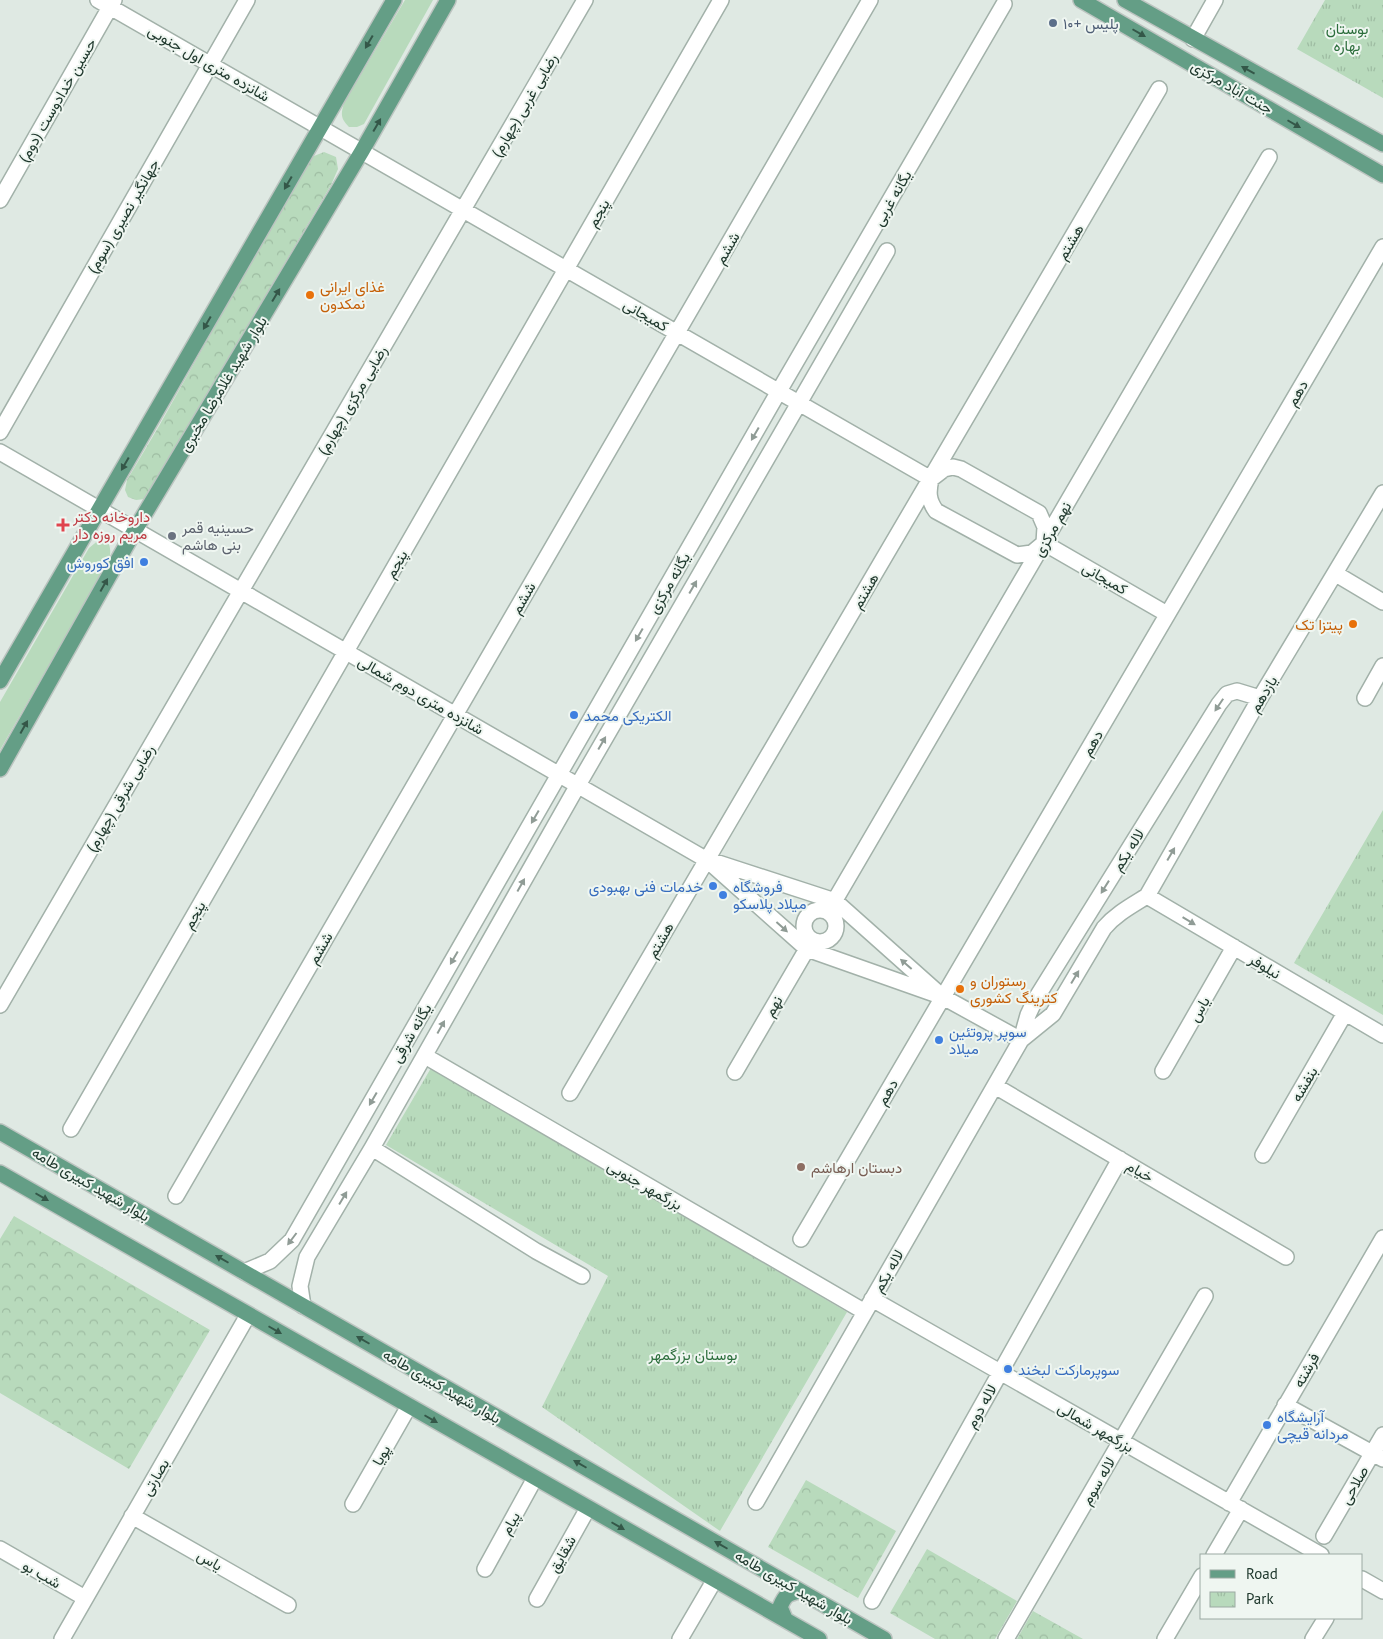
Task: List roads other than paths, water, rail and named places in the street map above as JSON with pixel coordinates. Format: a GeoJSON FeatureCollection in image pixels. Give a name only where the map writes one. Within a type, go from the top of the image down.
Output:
{"type":"FeatureCollection","features":[{"type":"Feature","properties":{"kind":"main road"},"geometry":{"type":"LineString","coordinates":[[0,681],[394,0]]}},
{"type":"Feature","properties":{"kind":"main road","name":"بلوار شهید غلامرضا مخبری"},"geometry":{"type":"LineString","coordinates":[[0,769],[135,530],[362,151],[448,0]]}},
{"type":"Feature","properties":{"kind":"main road","name":"جنت آباد مرکزی"},"geometry":{"type":"LineString","coordinates":[[1081,0],[1383,175]]}},
{"type":"Feature","properties":{"kind":"main road","name":"جنت آباد مرکزی"},"geometry":{"type":"LineString","coordinates":[[1125,0],[1381,143]]}},
{"type":"Feature","properties":{"kind":"main road"},"geometry":{"type":"LineString","coordinates":[[1367,166],[1370,156],[1381,143]]}},
{"type":"Feature","properties":{"kind":"main road","name":"بلوار شهید کبیری طامه"},"geometry":{"type":"LineString","coordinates":[[0,1132],[884,1639]]}},
{"type":"Feature","properties":{"kind":"main road"},"geometry":{"type":"LineString","coordinates":[[0,1173],[714,1581],[819,1639]]}},
{"type":"Feature","properties":{"kind":"main road"},"geometry":{"type":"LineString","coordinates":[[785,1619],[780,1607],[783,1600],[788,1594],[799,1591]]}},
{"type":"Feature","properties":{"kind":"street","name":"جهانگیر نصیری (سوم)"},"geometry":{"type":"LineString","coordinates":[[0,432],[247,0]]}},
{"type":"Feature","properties":{"kind":"street","name":"رضایی غربی (چهارم)"},"geometry":{"type":"LineString","coordinates":[[463,209],[585,0]]}},
{"type":"Feature","properties":{"kind":"street","name":"پنجم"},"geometry":{"type":"LineString","coordinates":[[71,1129],[721,0]]}},
{"type":"Feature","properties":{"kind":"street","name":"ششم"},"geometry":{"type":"LineString","coordinates":[[176,1196],[870,0]]}},
{"type":"Feature","properties":{"kind":"street"},"geometry":{"type":"LineString","coordinates":[[1192,39],[1214,0]]}},
{"type":"Feature","properties":{"kind":"street","name":"شانزده متری اول جنوبی"},"geometry":{"type":"LineString","coordinates":[[108,2],[210,64],[362,151]]}},
{"type":"Feature","properties":{"kind":"street","name":"حسین خدادوست (دوم)"},"geometry":{"type":"LineString","coordinates":[[0,200],[108,2]]}},
{"type":"Feature","properties":{"kind":"street","name":"یگانه غربی"},"geometry":{"type":"LineString","coordinates":[[779,391],[1004,4]]}},
{"type":"Feature","properties":{"kind":"street","name":"هشتم"},"geometry":{"type":"LineString","coordinates":[[570,1093],[1159,89]]}},
{"type":"Feature","properties":{"kind":"street","name":"کمیجانی"},"geometry":{"type":"LineString","coordinates":[[362,151],[930,479]]}},
{"type":"Feature","properties":{"kind":"street","name":"نهم مرکزی"},"geometry":{"type":"LineString","coordinates":[[831,907],[1268,157]]}},
{"type":"Feature","properties":{"kind":"street","name":"رضایی مرکزی (چهارم)"},"geometry":{"type":"LineString","coordinates":[[241,591],[463,209]]}},
{"type":"Feature","properties":{"kind":"street","name":"دهم"},"geometry":{"type":"LineString","coordinates":[[801,1239],[1383,247]]}},
{"type":"Feature","properties":{"kind":"street"},"geometry":{"type":"LineString","coordinates":[[800,403],[887,251]]}},
{"type":"Feature","properties":{"kind":"street","name":"یگانه مرکزی"},"geometry":{"type":"LineString","coordinates":[[560,775],[779,391]]}},
{"type":"Feature","properties":{"kind":"street","name":"یگانه مرکزی"},"geometry":{"type":"LineString","coordinates":[[578,785],[800,403]]}},
{"type":"Feature","properties":{"kind":"street","name":"شانزده متری دوم شمالی"},"geometry":{"type":"LineString","coordinates":[[0,452],[707,860],[831,907],[943,996]]}},
{"type":"Feature","properties":{"kind":"street"},"geometry":{"type":"LineString","coordinates":[[944,469],[961,469],[1032,508],[1039,513],[1046,527],[1044,542],[1032,552],[1017,554],[943,515],[936,511],[931,504],[929,496],[930,479],[944,469]]}},
{"type":"Feature","properties":{"kind":"street","name":"یازدهم"},"geometry":{"type":"LineString","coordinates":[[1147,896],[1260,698],[1383,493]]}},
{"type":"Feature","properties":{"kind":"street","name":"کمیجانی"},"geometry":{"type":"LineString","coordinates":[[1044,542],[1167,614]]}},
{"type":"Feature","properties":{"kind":"street"},"geometry":{"type":"LineString","coordinates":[[1336,574],[1383,602]]}},
{"type":"Feature","properties":{"kind":"street","name":"رضایی شرقی (چهارم)"},"geometry":{"type":"LineString","coordinates":[[0,1005],[241,591]]}},
{"type":"Feature","properties":{"kind":"street"},"geometry":{"type":"LineString","coordinates":[[1365,698],[1383,666]]}},
{"type":"Feature","properties":{"kind":"street","name":"لاله یکم"},"geometry":{"type":"LineString","coordinates":[[756,1502],[1021,1040],[1028,1015],[1035,1000],[1219,704],[1227,694],[1237,691],[1260,698]]}},
{"type":"Feature","properties":{"kind":"street","name":"یگانه شرقی"},"geometry":{"type":"LineString","coordinates":[[244,1272],[270,1261],[292,1240],[560,775]]}},
{"type":"Feature","properties":{"kind":"street","name":"یگانه شرقی"},"geometry":{"type":"LineString","coordinates":[[303,1306],[300,1286],[307,1257],[425,1056],[578,785]]}},
{"type":"Feature","properties":{"kind":"street","name":"شانزده متری دوم شمالی"},"geometry":{"type":"LineString","coordinates":[[707,860],[809,945],[943,996],[1021,1040]]}},
{"type":"Feature","properties":{"kind":"street","name":"لاله یکم"},"geometry":{"type":"LineString","coordinates":[[1021,1040],[1053,1014],[1110,920],[1147,896]]}},
{"type":"Feature","properties":{"kind":"street","name":"نیلوفر"},"geometry":{"type":"LineString","coordinates":[[1147,896],[1383,1035]]}},
{"type":"Feature","properties":{"kind":"street"},"geometry":{"type":"LineString","coordinates":[[831,907],[835,921],[835,932],[832,937],[823,942],[809,945],[805,934],[804,923],[806,918],[809,914],[818,910],[831,907]]}},
{"type":"Feature","properties":{"kind":"street","name":"نهم"},"geometry":{"type":"LineString","coordinates":[[735,1072],[809,945]]}},
{"type":"Feature","properties":{"kind":"street","name":"یاس"},"geometry":{"type":"LineString","coordinates":[[1163,1071],[1234,948]]}},
{"type":"Feature","properties":{"kind":"street","name":"بنفشه"},"geometry":{"type":"LineString","coordinates":[[1263,1155],[1345,1013]]}},
{"type":"Feature","properties":{"kind":"street","name":"بزرگمهر جنوبی"},"geometry":{"type":"LineString","coordinates":[[425,1056],[869,1306]]}},
{"type":"Feature","properties":{"kind":"street","name":"خیام"},"geometry":{"type":"LineString","coordinates":[[995,1086],[1286,1257]]}},
{"type":"Feature","properties":{"kind":"street"},"geometry":{"type":"LineString","coordinates":[[372,1148],[536,1251],[582,1276]]}},
{"type":"Feature","properties":{"kind":"street","name":"لاله دوم"},"geometry":{"type":"LineString","coordinates":[[872,1601],[1120,1159]]}},
{"type":"Feature","properties":{"kind":"street","name":"فرشته"},"geometry":{"type":"LineString","coordinates":[[1214,1554],[1235,1506],[1285,1405],[1383,1238]]}},
{"type":"Feature","properties":{"kind":"street","name":"لاله سوم"},"geometry":{"type":"LineString","coordinates":[[1006,1639],[1205,1296]]}},
{"type":"Feature","properties":{"kind":"street","name":"بزرگمهر شمالی"},"geometry":{"type":"LineString","coordinates":[[869,1306],[1000,1372],[1319,1554]]}},
{"type":"Feature","properties":{"kind":"street","name":"بصارتی"},"geometry":{"type":"LineString","coordinates":[[62,1639],[248,1314]]}},
{"type":"Feature","properties":{"kind":"street"},"geometry":{"type":"LineString","coordinates":[[1285,1405],[1378,1456]]}},
{"type":"Feature","properties":{"kind":"street","name":"پویا"},"geometry":{"type":"LineString","coordinates":[[353,1504],[408,1406]]}},
{"type":"Feature","properties":{"kind":"street","name":"صلاحی"},"geometry":{"type":"LineString","coordinates":[[1324,1536],[1378,1456],[1383,1435]]}},
{"type":"Feature","properties":{"kind":"street","name":"پیام"},"geometry":{"type":"LineString","coordinates":[[486,1568],[535,1478]]}},
{"type":"Feature","properties":{"kind":"street","name":"شقایق"},"geometry":{"type":"LineString","coordinates":[[537,1599],[588,1508]]}},
{"type":"Feature","properties":{"kind":"street","name":"یاس"},"geometry":{"type":"LineString","coordinates":[[132,1516],[288,1605]]}},
{"type":"Feature","properties":{"kind":"street","name":"شب بو"},"geometry":{"type":"LineString","coordinates":[[0,1549],[85,1598]]}},
{"type":"Feature","properties":{"kind":"street"},"geometry":{"type":"LineString","coordinates":[[1165,1639],[1200,1579]]}},
{"type":"Feature","properties":{"kind":"street"},"geometry":{"type":"LineString","coordinates":[[1363,1580],[1383,1591]]}},
{"type":"Feature","properties":{"kind":"street"},"geometry":{"type":"LineString","coordinates":[[680,1639],[714,1581]]}},
{"type":"Feature","properties":{"kind":"street"},"geometry":{"type":"LineString","coordinates":[[1313,1639],[1325,1619]]}},
{"type":"Feature","properties":{"kind":"place","name":"پلیس +۱۰"},"geometry":{"type":"Point","coordinates":[1053,23]}},
{"type":"Feature","properties":{"kind":"place","name":"غذای ایرانی نمکدون"},"geometry":{"type":"Point","coordinates":[310,295]}},
{"type":"Feature","properties":{"kind":"place","name":"داروخانه دکتر مریم روزه دار"},"geometry":{"type":"Point","coordinates":[63,525]}},
{"type":"Feature","properties":{"kind":"place","name":"حسینیه قمر بنی هاشم"},"geometry":{"type":"Point","coordinates":[172,536]}},
{"type":"Feature","properties":{"kind":"place","name":"افق کوروش"},"geometry":{"type":"Point","coordinates":[144,562]}},
{"type":"Feature","properties":{"kind":"place","name":"پیتزا تک"},"geometry":{"type":"Point","coordinates":[1353,624]}},
{"type":"Feature","properties":{"kind":"place","name":"الکتریکی محمد"},"geometry":{"type":"Point","coordinates":[574,715]}},
{"type":"Feature","properties":{"kind":"place","name":"خدمات فنی بهبودی"},"geometry":{"type":"Point","coordinates":[713,886]}},
{"type":"Feature","properties":{"kind":"place","name":"فروشگاه میلاد پلاسکو"},"geometry":{"type":"Point","coordinates":[723,895]}},
{"type":"Feature","properties":{"kind":"place","name":"رستوران و کترینگ کشوری"},"geometry":{"type":"Point","coordinates":[960,989]}},
{"type":"Feature","properties":{"kind":"place","name":"سوپر پروتئین میلاد"},"geometry":{"type":"Point","coordinates":[939,1040]}},
{"type":"Feature","properties":{"kind":"place","name":"دبستان ارهاشم"},"geometry":{"type":"Point","coordinates":[801,1167]}},
{"type":"Feature","properties":{"kind":"place","name":"سوپرمارکت لبخند"},"geometry":{"type":"Point","coordinates":[1008,1369]}},
{"type":"Feature","properties":{"kind":"place","name":"آرایشگاه مردانه قیچی"},"geometry":{"type":"Point","coordinates":[1267,1425]}},
{"type":"Feature","properties":{"kind":"park label","name":"بوستان بهاره"},"geometry":{"type":"Point","coordinates":[1347,36]}},
{"type":"Feature","properties":{"kind":"park label","name":"بوستان بزرگمهر"},"geometry":{"type":"Point","coordinates":[693,1354]}}]}
